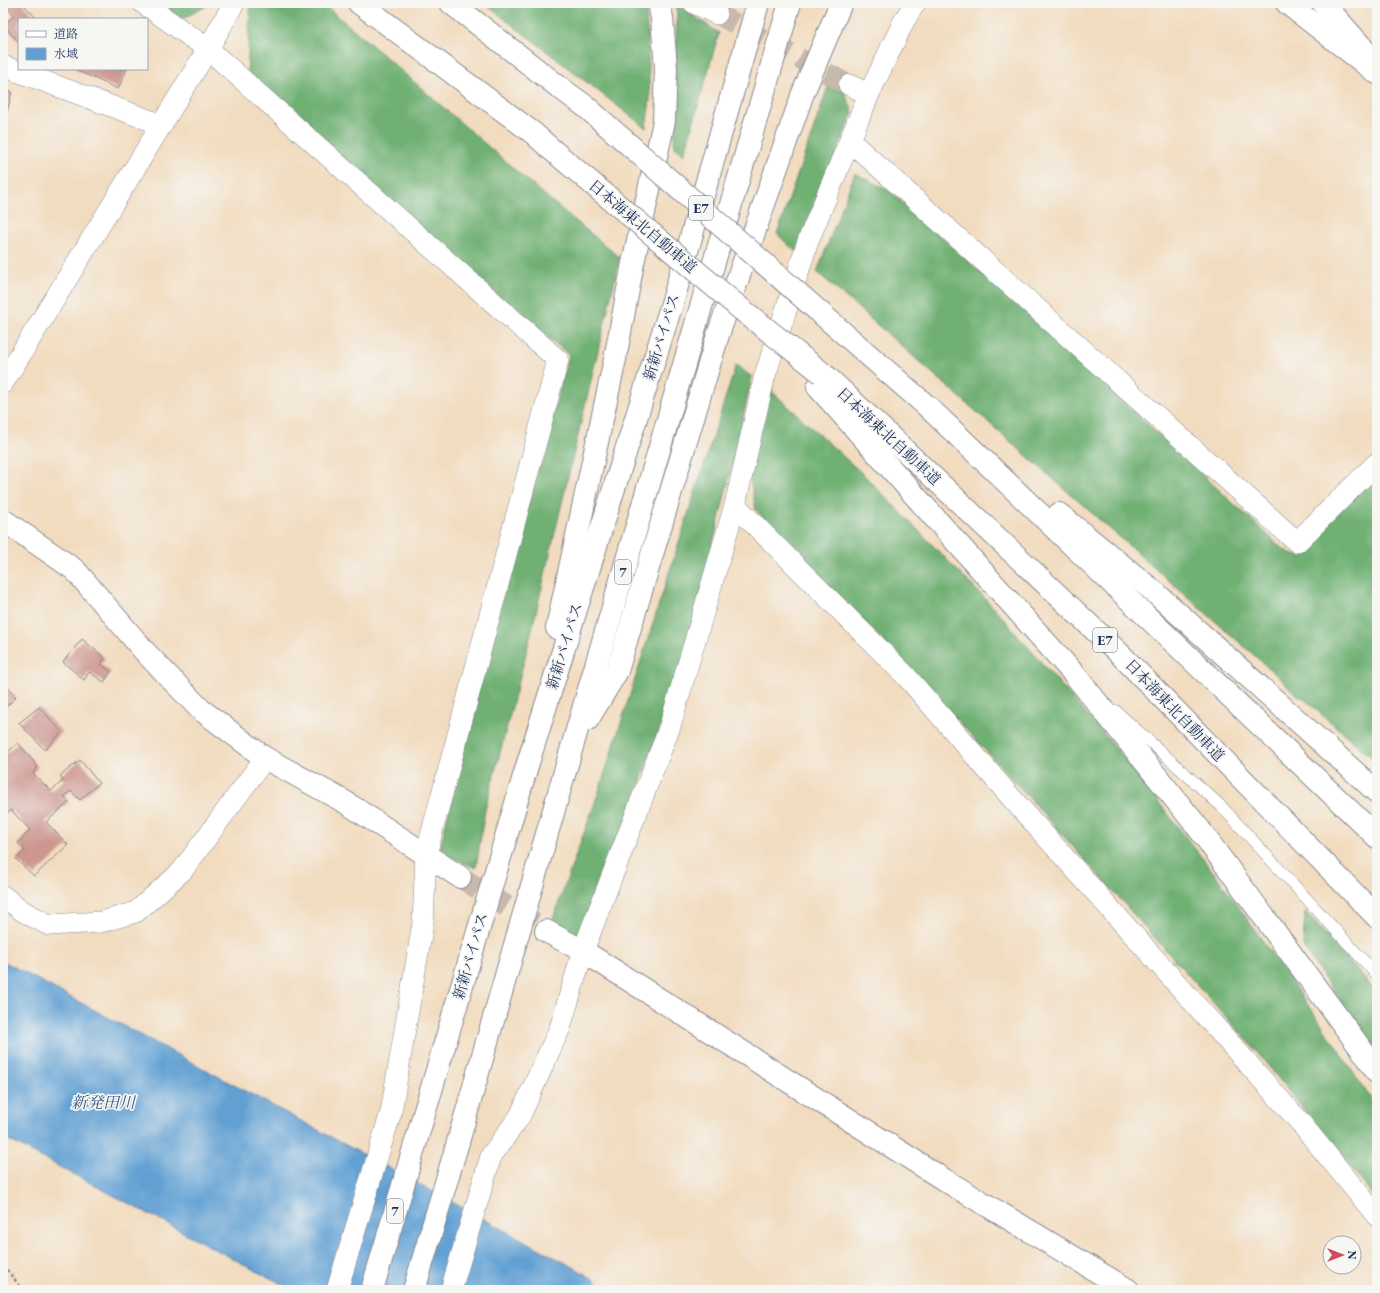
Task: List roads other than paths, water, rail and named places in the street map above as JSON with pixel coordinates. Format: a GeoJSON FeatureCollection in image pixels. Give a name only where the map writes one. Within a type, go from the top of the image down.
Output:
{"type":"FeatureCollection","features":[{"type":"Feature","properties":{"kind":"main road","name":"日本海東北自動車道"},"geometry":{"type":"LineString","coordinates":[[359,3],[526,128],[741,309],[820,380],[1119,653],[1377,918]]}},
{"type":"Feature","properties":{"kind":"main road","name":"E7"},"geometry":{"type":"LineString","coordinates":[[451,3],[585,106],[928,407],[1377,837]]}},
{"type":"Feature","properties":{"kind":"main road"},"geometry":{"type":"LineString","coordinates":[[527,766],[615,359],[633,263],[664,121],[666,68],[662,18],[659,3]]}},
{"type":"Feature","properties":{"kind":"main road","name":"新新バイパス"},"geometry":{"type":"LineString","coordinates":[[372,1290],[527,766],[674,297],[758,3]]}},
{"type":"Feature","properties":{"kind":"main road","name":"新新バイパス"},"geometry":{"type":"LineString","coordinates":[[414,1290],[790,3]]}},
{"type":"Feature","properties":{"kind":"main road"},"geometry":{"type":"LineString","coordinates":[[572,747],[617,671],[718,335],[804,93],[841,3]]}},
{"type":"Feature","properties":{"kind":"main road"},"geometry":{"type":"LineString","coordinates":[[1287,3],[1377,73]]}},
{"type":"Feature","properties":{"kind":"main road"},"geometry":{"type":"LineString","coordinates":[[1323,3],[1377,64]]}},
{"type":"Feature","properties":{"kind":"main road"},"geometry":{"type":"LineString","coordinates":[[820,380],[1074,674],[1200,830],[1370,1060],[1377,1072]]}},
{"type":"Feature","properties":{"kind":"main road"},"geometry":{"type":"LineString","coordinates":[[928,407],[1151,589],[1377,792]]}},
{"type":"Feature","properties":{"kind":"main road"},"geometry":{"type":"LineString","coordinates":[[3,520],[75,570],[146,653],[200,709],[265,758],[344,802],[460,877]]}},
{"type":"Feature","properties":{"kind":"main road"},"geometry":{"type":"LineString","coordinates":[[546,931],[583,951],[943,1180],[1128,1290]]}},
{"type":"Feature","properties":{"kind":"street"},"geometry":{"type":"LineString","coordinates":[[143,3],[208,49],[558,360],[426,854],[422,923],[391,1112],[337,1290]]}},
{"type":"Feature","properties":{"kind":"street"},"geometry":{"type":"LineString","coordinates":[[3,383],[162,125],[234,3]]}},
{"type":"Feature","properties":{"kind":"street"},"geometry":{"type":"LineString","coordinates":[[694,3],[717,14]]}},
{"type":"Feature","properties":{"kind":"street"},"geometry":{"type":"LineString","coordinates":[[451,1290],[491,1156],[520,1116],[560,1028],[583,951],[669,729],[735,505],[764,379],[808,241],[869,94],[904,21],[915,3]]}},
{"type":"Feature","properties":{"kind":"street"},"geometry":{"type":"LineString","coordinates":[[3,66],[162,125]]}},
{"type":"Feature","properties":{"kind":"street"},"geometry":{"type":"LineString","coordinates":[[849,85],[869,94]]}},
{"type":"Feature","properties":{"kind":"street"},"geometry":{"type":"LineString","coordinates":[[850,141],[1297,542],[1377,463]]}},
{"type":"Feature","properties":{"kind":"street"},"geometry":{"type":"LineString","coordinates":[[735,505],[907,677],[1014,801],[1293,1115],[1377,1216]]}},
{"type":"Feature","properties":{"kind":"street"},"geometry":{"type":"LineString","coordinates":[[3,896],[24,912],[49,925],[101,922],[136,912],[182,871],[265,758]]}},
{"type":"Feature","properties":{"kind":"lane"},"geometry":{"type":"LineString","coordinates":[[1074,674],[1222,806],[1377,975]]}},
{"type":"Feature","properties":{"kind":"water","name":"新発田川"},"geometry":{"type":"Polygon","coordinates":[[[3,961],[577,1269],[610,1290],[295,1290],[3,1137],[3,961]]]}},
{"type":"Feature","properties":{"kind":"tunnel"},"geometry":{"type":"LineString","coordinates":[[717,14],[849,85]]}},
{"type":"Feature","properties":{"kind":"tunnel"},"geometry":{"type":"LineString","coordinates":[[460,877],[546,931]]}}]}
